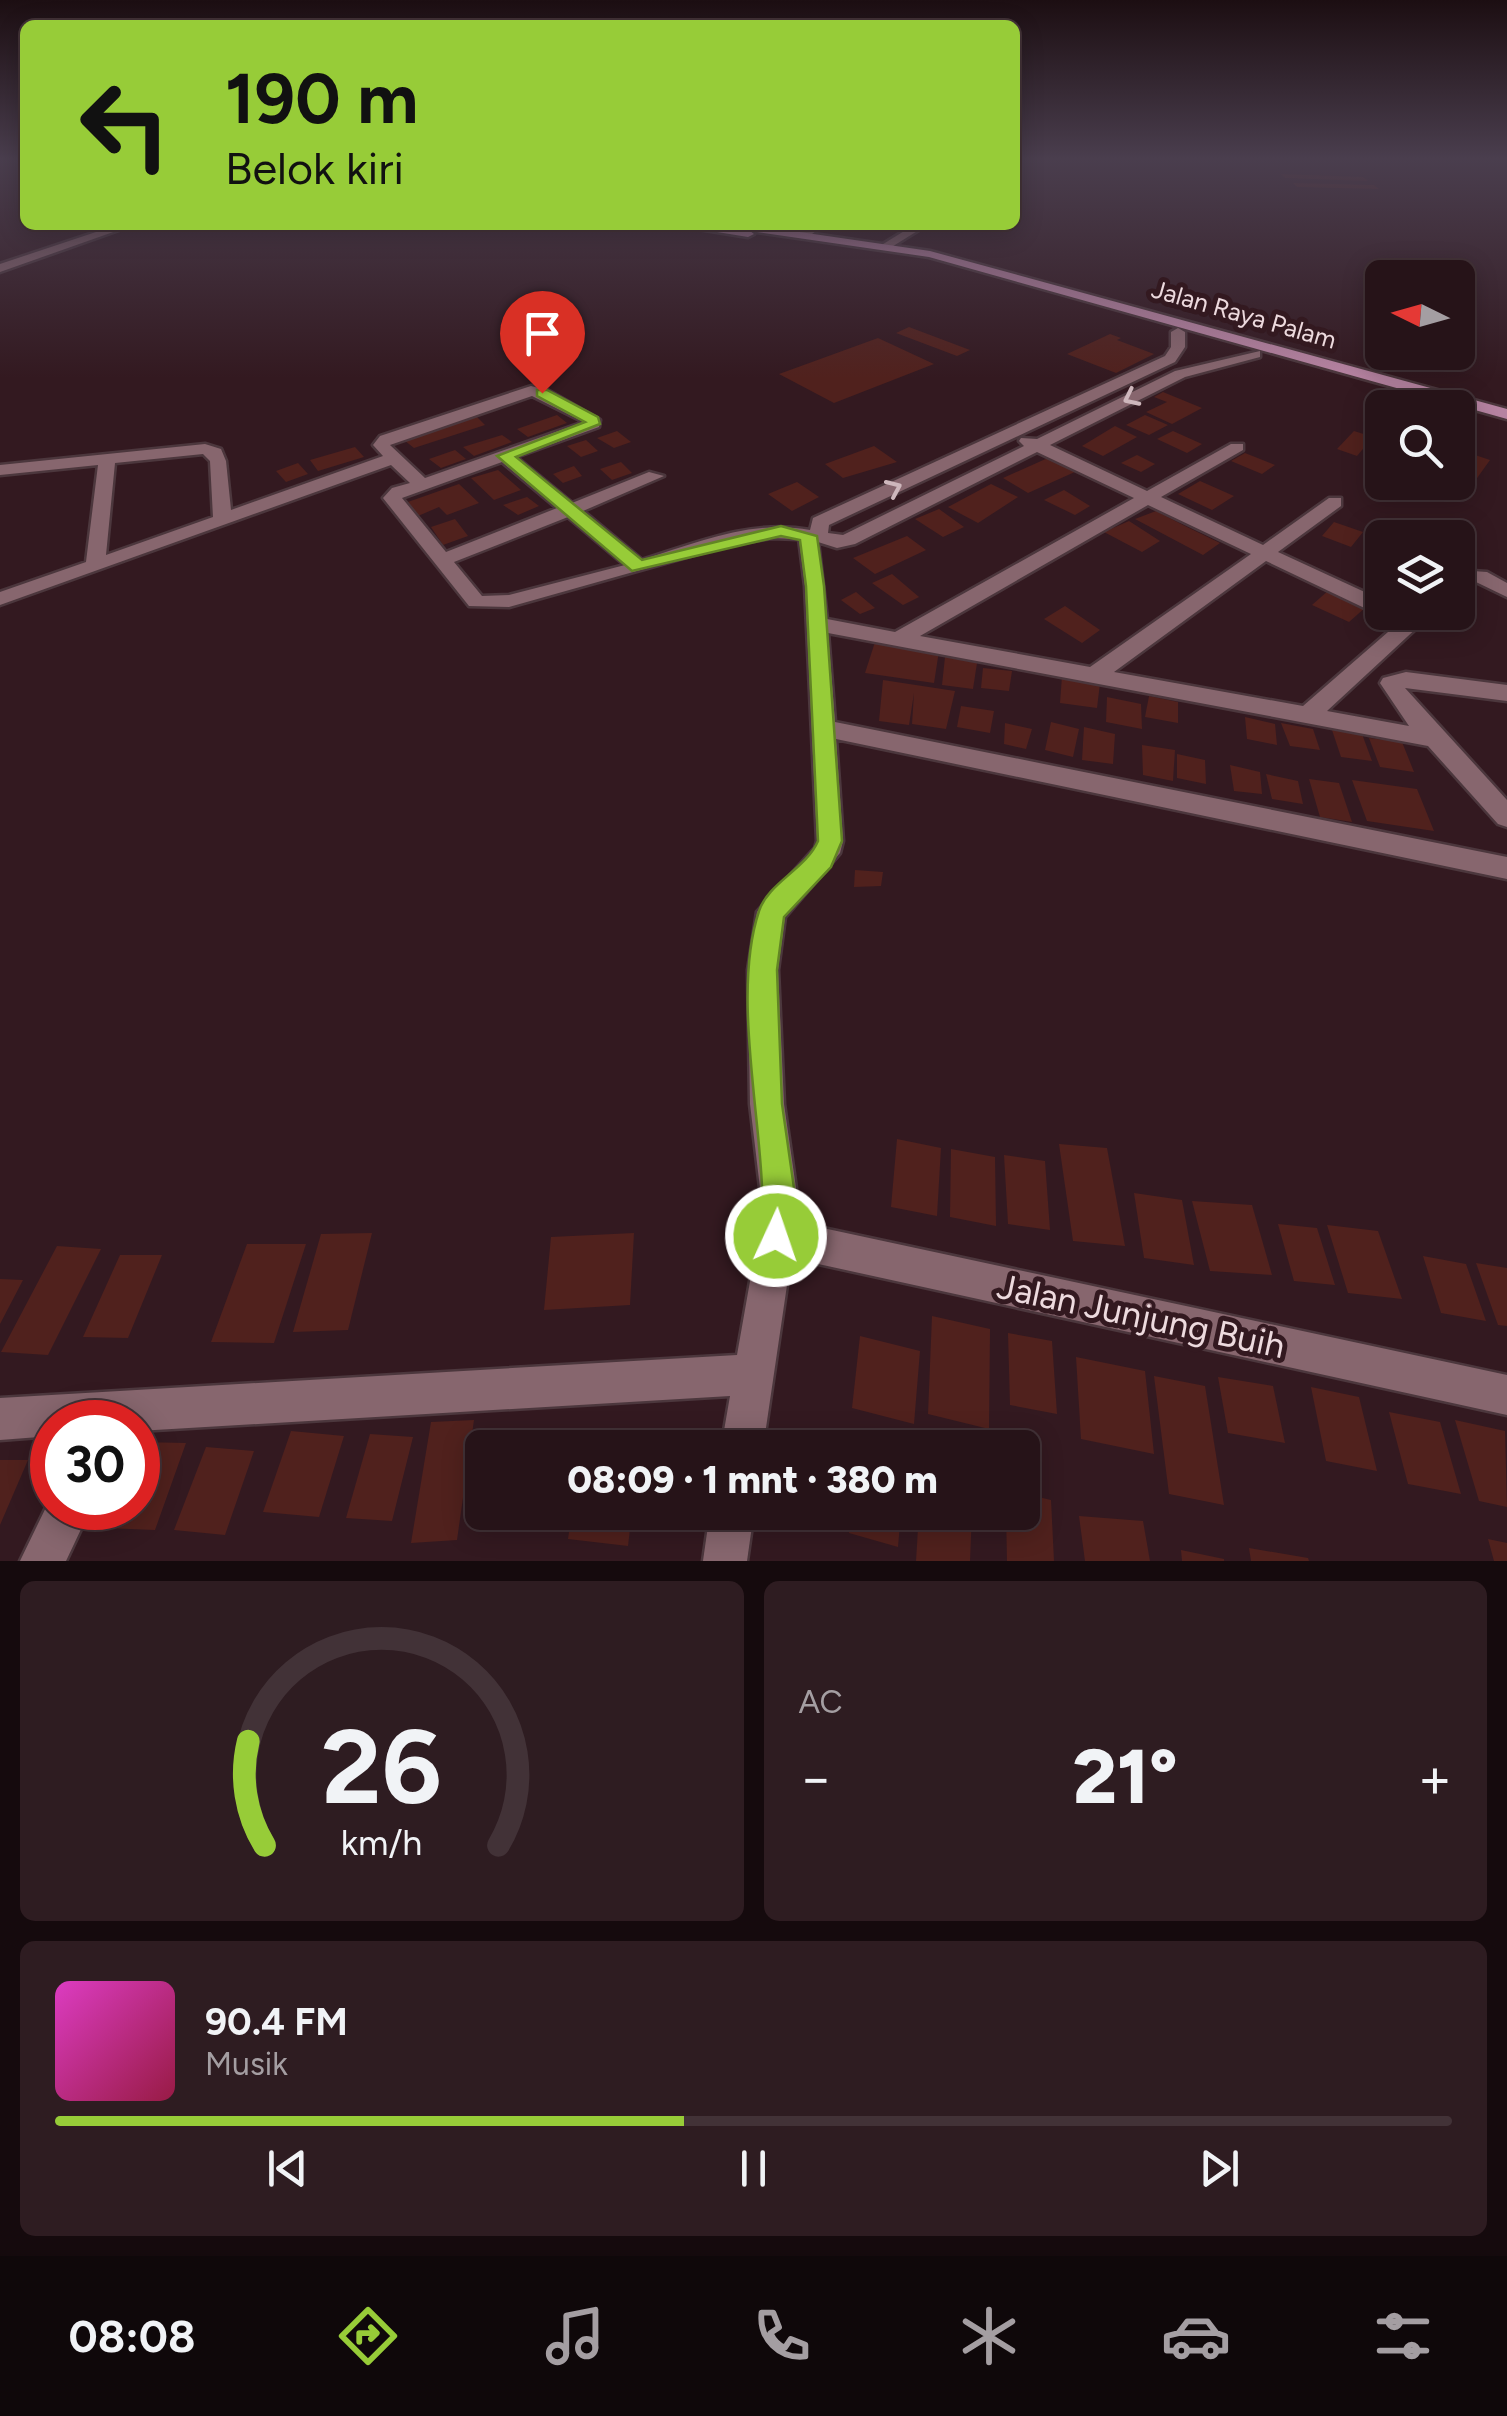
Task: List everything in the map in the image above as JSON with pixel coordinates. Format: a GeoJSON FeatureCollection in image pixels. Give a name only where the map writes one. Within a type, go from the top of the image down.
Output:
{"type":"FeatureCollection","features":[{"type":"Feature","properties":{"kind":"main road","name":"Jalan Raya Palam"},"geometry":{"type":"LineString","coordinates":[[742,232],[886,246],[976,266],[1402,390]]}},
{"type":"Feature","properties":{"kind":"main road","name":"Jalan Raya Palam"},"geometry":{"type":"LineString","coordinates":[[786,232],[926,260],[1255,354],[1397,390]]}},
{"type":"Feature","properties":{"kind":"main road","name":"Jalan Raya Palam"},"geometry":{"type":"LineString","coordinates":[[1475,407],[1507,414]]}},
{"type":"Feature","properties":{"kind":"main road"},"geometry":{"type":"LineString","coordinates":[[1475,416],[1507,425]]}},
{"type":"Feature","properties":{"kind":"street"},"geometry":{"type":"LineString","coordinates":[[0,268],[108,232]]}},
{"type":"Feature","properties":{"kind":"street"},"geometry":{"type":"LineString","coordinates":[[804,234],[808,232]]}},
{"type":"Feature","properties":{"kind":"street"},"geometry":{"type":"LineString","coordinates":[[886,246],[910,232]]}},
{"type":"Feature","properties":{"kind":"street"},"geometry":{"type":"LineString","coordinates":[[745,1430],[776,1236],[778,1188],[767,1104],[763,970],[772,912],[827,853],[831,811],[813,536],[820,522],[1170,359],[1178,348],[1178,332]]}},
{"type":"Feature","properties":{"kind":"street"},"geometry":{"type":"LineString","coordinates":[[422,485],[381,445],[386,439],[525,392],[542,393],[592,420],[587,428],[422,485],[398,492],[392,498],[476,602],[488,604],[716,544],[781,531],[848,540],[1196,368],[1255,354]]}},
{"type":"Feature","properties":{"kind":"street"},"geometry":{"type":"LineString","coordinates":[[1170,359],[1196,368]]}},
{"type":"Feature","properties":{"kind":"street"},"geometry":{"type":"LineString","coordinates":[[1014,434],[1365,600]]}},
{"type":"Feature","properties":{"kind":"street"},"geometry":{"type":"LineString","coordinates":[[897,640],[1237,447]]}},
{"type":"Feature","properties":{"kind":"street"},"geometry":{"type":"LineString","coordinates":[[0,470],[186,448],[215,453],[222,518]]}},
{"type":"Feature","properties":{"kind":"street"},"geometry":{"type":"LineString","coordinates":[[505,456],[639,567]]}},
{"type":"Feature","properties":{"kind":"street"},"geometry":{"type":"LineString","coordinates":[[95,564],[107,458]]}},
{"type":"Feature","properties":{"kind":"street"},"geometry":{"type":"LineString","coordinates":[[0,599],[394,458]]}},
{"type":"Feature","properties":{"kind":"street"},"geometry":{"type":"LineString","coordinates":[[441,561],[655,476]]}},
{"type":"Feature","properties":{"kind":"street"},"geometry":{"type":"LineString","coordinates":[[1093,676],[1335,502]]}},
{"type":"Feature","properties":{"kind":"street"},"geometry":{"type":"LineString","coordinates":[[1475,576],[1507,591]]}},
{"type":"Feature","properties":{"kind":"street"},"geometry":{"type":"LineString","coordinates":[[818,624],[1434,740]]}},
{"type":"Feature","properties":{"kind":"street"},"geometry":{"type":"LineString","coordinates":[[1307,716],[1405,630]]}},
{"type":"Feature","properties":{"kind":"street"},"geometry":{"type":"LineString","coordinates":[[1368,662],[1391,683],[1402,703],[1434,740],[1507,817]]}},
{"type":"Feature","properties":{"kind":"street"},"geometry":{"type":"LineString","coordinates":[[1391,683],[1406,680],[1507,693]]}},
{"type":"Feature","properties":{"kind":"street"},"geometry":{"type":"LineString","coordinates":[[825,728],[1507,868]]}},
{"type":"Feature","properties":{"kind":"street","name":"Jalan Junjung Buih"},"geometry":{"type":"LineString","coordinates":[[776,1236],[1507,1395]]}},
{"type":"Feature","properties":{"kind":"street"},"geometry":{"type":"LineString","coordinates":[[160,1414],[754,1374]]}},
{"type":"Feature","properties":{"kind":"street"},"geometry":{"type":"LineString","coordinates":[[0,1419],[30,1418]]}},
{"type":"Feature","properties":{"kind":"street"},"geometry":{"type":"LineString","coordinates":[[42,1561],[58,1530]]}},
{"type":"Feature","properties":{"kind":"street"},"geometry":{"type":"LineString","coordinates":[[725,1561],[729,1530]]}},
{"type":"Feature","properties":{"kind":"building"},"geometry":{"type":"Polygon","coordinates":[[[909,327],[970,350],[957,356],[896,333],[909,327]]]}},
{"type":"Feature","properties":{"kind":"building"},"geometry":{"type":"Polygon","coordinates":[[[1110,334],[1154,354],[1116,373],[1067,354],[1110,334]]]}},
{"type":"Feature","properties":{"kind":"building"},"geometry":{"type":"Polygon","coordinates":[[[878,338],[934,364],[834,403],[779,374],[878,338]]]}},
{"type":"Feature","properties":{"kind":"building"},"geometry":{"type":"Polygon","coordinates":[[[1163,392],[1202,408],[1172,424],[1146,412],[1167,402],[1154,397],[1163,392]]]}},
{"type":"Feature","properties":{"kind":"building"},"geometry":{"type":"Polygon","coordinates":[[[557,415],[567,423],[528,437],[517,429],[557,415]]]}},
{"type":"Feature","properties":{"kind":"building"},"geometry":{"type":"Polygon","coordinates":[[[1145,415],[1168,425],[1149,435],[1126,425],[1145,415]]]}},
{"type":"Feature","properties":{"kind":"building"},"geometry":{"type":"Polygon","coordinates":[[[477,417],[485,425],[414,448],[404,440],[477,417]]]}},
{"type":"Feature","properties":{"kind":"building"},"geometry":{"type":"Polygon","coordinates":[[[1115,426],[1137,437],[1103,456],[1082,446],[1115,426]]]}},
{"type":"Feature","properties":{"kind":"building"},"geometry":{"type":"Polygon","coordinates":[[[617,431],[631,442],[614,448],[597,438],[617,431]]]}},
{"type":"Feature","properties":{"kind":"building"},"geometry":{"type":"Polygon","coordinates":[[[1173,431],[1202,444],[1187,453],[1157,439],[1173,431]]]}},
{"type":"Feature","properties":{"kind":"building"},"geometry":{"type":"Polygon","coordinates":[[[1354,431],[1365,434],[1365,446],[1357,456],[1337,449],[1354,431]]]}},
{"type":"Feature","properties":{"kind":"building"},"geometry":{"type":"Polygon","coordinates":[[[502,435],[512,442],[474,456],[463,447],[502,435]]]}},
{"type":"Feature","properties":{"kind":"building"},"geometry":{"type":"Polygon","coordinates":[[[586,440],[598,451],[581,457],[567,446],[586,440]]]}},
{"type":"Feature","properties":{"kind":"building"},"geometry":{"type":"Polygon","coordinates":[[[874,446],[897,462],[843,478],[825,464],[874,446]]]}},
{"type":"Feature","properties":{"kind":"building"},"geometry":{"type":"Polygon","coordinates":[[[355,447],[364,457],[318,471],[310,460],[355,447]]]}},
{"type":"Feature","properties":{"kind":"building"},"geometry":{"type":"Polygon","coordinates":[[[455,450],[466,459],[441,468],[429,459],[455,450]]]}},
{"type":"Feature","properties":{"kind":"building"},"geometry":{"type":"Polygon","coordinates":[[[1245,453],[1275,465],[1262,474],[1231,461],[1245,453]]]}},
{"type":"Feature","properties":{"kind":"building"},"geometry":{"type":"Polygon","coordinates":[[[1137,455],[1155,464],[1141,472],[1121,463],[1137,455]]]}},
{"type":"Feature","properties":{"kind":"building"},"geometry":{"type":"Polygon","coordinates":[[[1475,455],[1490,460],[1475,481],[1475,455]]]}},
{"type":"Feature","properties":{"kind":"building"},"geometry":{"type":"Polygon","coordinates":[[[1050,457],[1077,471],[1028,493],[1003,478],[1050,457]]]}},
{"type":"Feature","properties":{"kind":"building"},"geometry":{"type":"Polygon","coordinates":[[[621,462],[632,473],[612,480],[600,469],[621,462]]]}},
{"type":"Feature","properties":{"kind":"building"},"geometry":{"type":"Polygon","coordinates":[[[298,463],[308,474],[286,482],[276,471],[298,463]]]}},
{"type":"Feature","properties":{"kind":"building"},"geometry":{"type":"Polygon","coordinates":[[[574,466],[582,476],[563,483],[553,474],[574,466]]]}},
{"type":"Feature","properties":{"kind":"building"},"geometry":{"type":"Polygon","coordinates":[[[498,470],[521,490],[494,500],[471,478],[498,470]]]}},
{"type":"Feature","properties":{"kind":"building"},"geometry":{"type":"Polygon","coordinates":[[[1200,481],[1234,496],[1212,510],[1178,494],[1200,481]]]}},
{"type":"Feature","properties":{"kind":"building"},"geometry":{"type":"Polygon","coordinates":[[[797,482],[819,497],[792,511],[768,494],[797,482]]]}},
{"type":"Feature","properties":{"kind":"building"},"geometry":{"type":"Polygon","coordinates":[[[459,484],[479,503],[447,515],[439,507],[418,516],[405,503],[459,484]]]}},
{"type":"Feature","properties":{"kind":"building"},"geometry":{"type":"Polygon","coordinates":[[[991,484],[1018,497],[978,523],[948,507],[991,484]]]}},
{"type":"Feature","properties":{"kind":"building"},"geometry":{"type":"Polygon","coordinates":[[[1064,490],[1090,506],[1075,515],[1044,500],[1064,490]]]}},
{"type":"Feature","properties":{"kind":"building"},"geometry":{"type":"Polygon","coordinates":[[[527,497],[539,506],[518,515],[503,505],[527,497]]]}},
{"type":"Feature","properties":{"kind":"building"},"geometry":{"type":"Polygon","coordinates":[[[939,509],[964,527],[943,537],[915,519],[939,509]]]}},
{"type":"Feature","properties":{"kind":"building"},"geometry":{"type":"Polygon","coordinates":[[[1156,511],[1220,543],[1203,555],[1135,519],[1156,511]]]}},
{"type":"Feature","properties":{"kind":"building"},"geometry":{"type":"Polygon","coordinates":[[[455,519],[468,536],[443,545],[431,527],[455,519]]]}},
{"type":"Feature","properties":{"kind":"building"},"geometry":{"type":"Polygon","coordinates":[[[1129,521],[1160,541],[1142,552],[1104,532],[1129,521]]]}},
{"type":"Feature","properties":{"kind":"building"},"geometry":{"type":"Polygon","coordinates":[[[1334,522],[1363,532],[1351,547],[1322,536],[1334,522]]]}},
{"type":"Feature","properties":{"kind":"building"},"geometry":{"type":"Polygon","coordinates":[[[907,536],[926,550],[875,574],[853,558],[907,536]]]}},
{"type":"Feature","properties":{"kind":"building"},"geometry":{"type":"Polygon","coordinates":[[[892,574],[919,597],[903,605],[872,583],[892,574]]]}},
{"type":"Feature","properties":{"kind":"building"},"geometry":{"type":"Polygon","coordinates":[[[1329,590],[1365,608],[1349,622],[1312,605],[1329,590]]]}},
{"type":"Feature","properties":{"kind":"building"},"geometry":{"type":"Polygon","coordinates":[[[856,592],[875,608],[860,614],[841,600],[856,592]]]}},
{"type":"Feature","properties":{"kind":"building"},"geometry":{"type":"Polygon","coordinates":[[[1065,606],[1100,630],[1082,643],[1044,619],[1065,606]]]}},
{"type":"Feature","properties":{"kind":"building"},"geometry":{"type":"Polygon","coordinates":[[[875,642],[939,651],[934,683],[865,673],[875,642]]]}},
{"type":"Feature","properties":{"kind":"building"},"geometry":{"type":"Polygon","coordinates":[[[945,657],[977,663],[973,689],[942,685],[945,657]]]}},
{"type":"Feature","properties":{"kind":"building"},"geometry":{"type":"Polygon","coordinates":[[[983,668],[1012,671],[1009,691],[981,688],[983,668]]]}},
{"type":"Feature","properties":{"kind":"building"},"geometry":{"type":"Polygon","coordinates":[[[1062,676],[1100,683],[1097,708],[1060,703],[1062,676]]]}},
{"type":"Feature","properties":{"kind":"building"},"geometry":{"type":"Polygon","coordinates":[[[883,680],[955,691],[946,729],[912,724],[914,693],[909,725],[879,721],[883,680]]]}},
{"type":"Feature","properties":{"kind":"building"},"geometry":{"type":"Polygon","coordinates":[[[1149,696],[1178,702],[1178,723],[1145,717],[1149,696]]]}},
{"type":"Feature","properties":{"kind":"building"},"geometry":{"type":"Polygon","coordinates":[[[1107,697],[1141,704],[1142,729],[1106,722],[1107,697]]]}},
{"type":"Feature","properties":{"kind":"building"},"geometry":{"type":"Polygon","coordinates":[[[961,706],[994,711],[990,733],[957,727],[961,706]]]}},
{"type":"Feature","properties":{"kind":"building"},"geometry":{"type":"Polygon","coordinates":[[[1245,717],[1275,724],[1277,745],[1247,739],[1245,717]]]}},
{"type":"Feature","properties":{"kind":"building"},"geometry":{"type":"Polygon","coordinates":[[[1051,722],[1079,729],[1073,757],[1045,750],[1051,722]]]}},
{"type":"Feature","properties":{"kind":"building"},"geometry":{"type":"Polygon","coordinates":[[[1005,723],[1032,729],[1026,749],[1004,744],[1005,723]]]}},
{"type":"Feature","properties":{"kind":"building"},"geometry":{"type":"Polygon","coordinates":[[[1281,723],[1313,729],[1320,750],[1290,746],[1281,723]]]}},
{"type":"Feature","properties":{"kind":"building"},"geometry":{"type":"Polygon","coordinates":[[[1084,727],[1115,734],[1113,764],[1082,760],[1084,727]]]}},
{"type":"Feature","properties":{"kind":"building"},"geometry":{"type":"Polygon","coordinates":[[[1332,730],[1362,734],[1372,761],[1341,757],[1332,730]]]}},
{"type":"Feature","properties":{"kind":"building"},"geometry":{"type":"Polygon","coordinates":[[[1369,738],[1402,742],[1414,772],[1380,767],[1369,738]]]}},
{"type":"Feature","properties":{"kind":"building"},"geometry":{"type":"Polygon","coordinates":[[[1142,745],[1175,750],[1173,781],[1143,775],[1142,745]]]}},
{"type":"Feature","properties":{"kind":"building"},"geometry":{"type":"Polygon","coordinates":[[[1177,754],[1205,760],[1206,784],[1177,778],[1177,754]]]}},
{"type":"Feature","properties":{"kind":"building"},"geometry":{"type":"Polygon","coordinates":[[[1230,765],[1260,772],[1262,794],[1234,791],[1230,765]]]}},
{"type":"Feature","properties":{"kind":"building"},"geometry":{"type":"Polygon","coordinates":[[[1266,774],[1298,781],[1303,804],[1272,799],[1266,774]]]}},
{"type":"Feature","properties":{"kind":"building"},"geometry":{"type":"Polygon","coordinates":[[[1309,779],[1339,783],[1352,822],[1320,817],[1309,779]]]}},
{"type":"Feature","properties":{"kind":"building"},"geometry":{"type":"Polygon","coordinates":[[[1352,780],[1417,789],[1434,831],[1367,821],[1352,780]]]}},
{"type":"Feature","properties":{"kind":"building"},"geometry":{"type":"Polygon","coordinates":[[[855,870],[883,872],[881,886],[854,887],[855,870]]]}},
{"type":"Feature","properties":{"kind":"building"},"geometry":{"type":"Polygon","coordinates":[[[897,1139],[941,1148],[937,1216],[891,1207],[897,1139]]]}},
{"type":"Feature","properties":{"kind":"building"},"geometry":{"type":"Polygon","coordinates":[[[1059,1144],[1107,1148],[1125,1246],[1073,1241],[1059,1144]]]}},
{"type":"Feature","properties":{"kind":"building"},"geometry":{"type":"Polygon","coordinates":[[[951,1149],[995,1157],[996,1226],[950,1217],[951,1149]]]}},
{"type":"Feature","properties":{"kind":"building"},"geometry":{"type":"Polygon","coordinates":[[[1004,1155],[1045,1161],[1050,1230],[1008,1224],[1004,1155]]]}},
{"type":"Feature","properties":{"kind":"building"},"geometry":{"type":"Polygon","coordinates":[[[1134,1193],[1182,1200],[1194,1265],[1144,1258],[1134,1193]]]}},
{"type":"Feature","properties":{"kind":"building"},"geometry":{"type":"Polygon","coordinates":[[[1192,1201],[1252,1205],[1272,1275],[1210,1271],[1192,1201]]]}},
{"type":"Feature","properties":{"kind":"building"},"geometry":{"type":"Polygon","coordinates":[[[1278,1224],[1317,1228],[1335,1285],[1294,1281],[1278,1224]]]}},
{"type":"Feature","properties":{"kind":"building"},"geometry":{"type":"Polygon","coordinates":[[[1327,1225],[1378,1231],[1402,1299],[1348,1293],[1327,1225]]]}},
{"type":"Feature","properties":{"kind":"building"},"geometry":{"type":"Polygon","coordinates":[[[372,1233],[348,1330],[293,1332],[321,1234],[372,1233]]]}},
{"type":"Feature","properties":{"kind":"building"},"geometry":{"type":"Polygon","coordinates":[[[634,1233],[630,1305],[544,1310],[551,1237],[634,1233]]]}},
{"type":"Feature","properties":{"kind":"building"},"geometry":{"type":"Polygon","coordinates":[[[247,1244],[306,1244],[274,1343],[211,1342],[247,1244]]]}},
{"type":"Feature","properties":{"kind":"building"},"geometry":{"type":"Polygon","coordinates":[[[57,1246],[101,1249],[48,1355],[1,1352],[57,1246]]]}},
{"type":"Feature","properties":{"kind":"building"},"geometry":{"type":"Polygon","coordinates":[[[120,1255],[162,1255],[128,1338],[83,1337],[120,1255]]]}},
{"type":"Feature","properties":{"kind":"building"},"geometry":{"type":"Polygon","coordinates":[[[1423,1256],[1466,1264],[1486,1321],[1441,1313],[1423,1256]]]}},
{"type":"Feature","properties":{"kind":"building"},"geometry":{"type":"Polygon","coordinates":[[[1476,1263],[1507,1268],[1507,1326],[1498,1325],[1476,1263]]]}},
{"type":"Feature","properties":{"kind":"building"},"geometry":{"type":"Polygon","coordinates":[[[0,1279],[23,1280],[0,1324],[0,1279]]]}},
{"type":"Feature","properties":{"kind":"building"},"geometry":{"type":"Polygon","coordinates":[[[932,1316],[990,1329],[989,1429],[928,1414],[932,1316]]]}},
{"type":"Feature","properties":{"kind":"building"},"geometry":{"type":"Polygon","coordinates":[[[1008,1333],[1052,1341],[1057,1414],[1010,1405],[1008,1333]]]}},
{"type":"Feature","properties":{"kind":"building"},"geometry":{"type":"Polygon","coordinates":[[[860,1336],[920,1351],[914,1424],[852,1408],[860,1336]]]}},
{"type":"Feature","properties":{"kind":"building"},"geometry":{"type":"Polygon","coordinates":[[[1076,1357],[1145,1371],[1154,1454],[1081,1439],[1076,1357]]]}},
{"type":"Feature","properties":{"kind":"building"},"geometry":{"type":"Polygon","coordinates":[[[1154,1376],[1205,1386],[1224,1505],[1169,1494],[1154,1376]]]}},
{"type":"Feature","properties":{"kind":"building"},"geometry":{"type":"Polygon","coordinates":[[[1218,1377],[1273,1386],[1285,1443],[1228,1433],[1218,1377]]]}},
{"type":"Feature","properties":{"kind":"building"},"geometry":{"type":"Polygon","coordinates":[[[1311,1387],[1359,1397],[1377,1471],[1326,1461],[1311,1387]]]}},
{"type":"Feature","properties":{"kind":"building"},"geometry":{"type":"Polygon","coordinates":[[[1389,1412],[1440,1422],[1461,1494],[1408,1484],[1389,1412]]]}},
{"type":"Feature","properties":{"kind":"building"},"geometry":{"type":"Polygon","coordinates":[[[474,1420],[473,1430],[465,1430],[465,1484],[457,1540],[411,1543],[431,1422],[474,1420]]]}},
{"type":"Feature","properties":{"kind":"building"},"geometry":{"type":"Polygon","coordinates":[[[1455,1420],[1505,1431],[1507,1507],[1479,1501],[1455,1420]]]}},
{"type":"Feature","properties":{"kind":"building"},"geometry":{"type":"Polygon","coordinates":[[[291,1431],[344,1436],[319,1517],[263,1512],[291,1431]]]}},
{"type":"Feature","properties":{"kind":"building"},"geometry":{"type":"Polygon","coordinates":[[[370,1434],[413,1437],[392,1521],[346,1518],[370,1434]]]}},
{"type":"Feature","properties":{"kind":"building"},"geometry":{"type":"Polygon","coordinates":[[[160,1442],[186,1443],[160,1516],[160,1442]]]}},
{"type":"Feature","properties":{"kind":"building"},"geometry":{"type":"Polygon","coordinates":[[[206,1447],[254,1451],[225,1535],[174,1530],[206,1447]]]}},
{"type":"Feature","properties":{"kind":"building"},"geometry":{"type":"Polygon","coordinates":[[[0,1460],[28,1460],[0,1525],[0,1460]]]}},
{"type":"Feature","properties":{"kind":"building"},"geometry":{"type":"Polygon","coordinates":[[[1040,1497],[1051,1500],[1054,1561],[1007,1561],[1006,1530],[1040,1530],[1040,1497]]]}},
{"type":"Feature","properties":{"kind":"building"},"geometry":{"type":"Polygon","coordinates":[[[1079,1516],[1143,1521],[1150,1561],[1085,1561],[1079,1516]]]}},
{"type":"Feature","properties":{"kind":"building"},"geometry":{"type":"Polygon","coordinates":[[[569,1530],[630,1530],[628,1546],[568,1539],[569,1530]]]}},
{"type":"Feature","properties":{"kind":"building"},"geometry":{"type":"Polygon","coordinates":[[[899,1530],[898,1547],[849,1533],[899,1530]]]}},
{"type":"Feature","properties":{"kind":"building"},"geometry":{"type":"Polygon","coordinates":[[[918,1530],[971,1530],[970,1561],[916,1561],[918,1530]]]}},
{"type":"Feature","properties":{"kind":"building"},"geometry":{"type":"Polygon","coordinates":[[[1488,1539],[1507,1543],[1507,1561],[1494,1561],[1488,1539]]]}},
{"type":"Feature","properties":{"kind":"building"},"geometry":{"type":"Polygon","coordinates":[[[1249,1548],[1308,1558],[1309,1561],[1251,1561],[1249,1548]]]}},
{"type":"Feature","properties":{"kind":"building"},"geometry":{"type":"Polygon","coordinates":[[[1181,1550],[1224,1559],[1224,1561],[1182,1561],[1181,1550]]]}},
{"type":"Feature","properties":{"kind":"route"},"geometry":{"type":"LineString","coordinates":[[542,393],[592,420],[592,424],[505,456],[639,567],[716,544],[781,531],[808,536],[815,586],[830,841],[822,860],[772,912],[763,970],[767,1104],[778,1188],[776,1236]]}}]}
